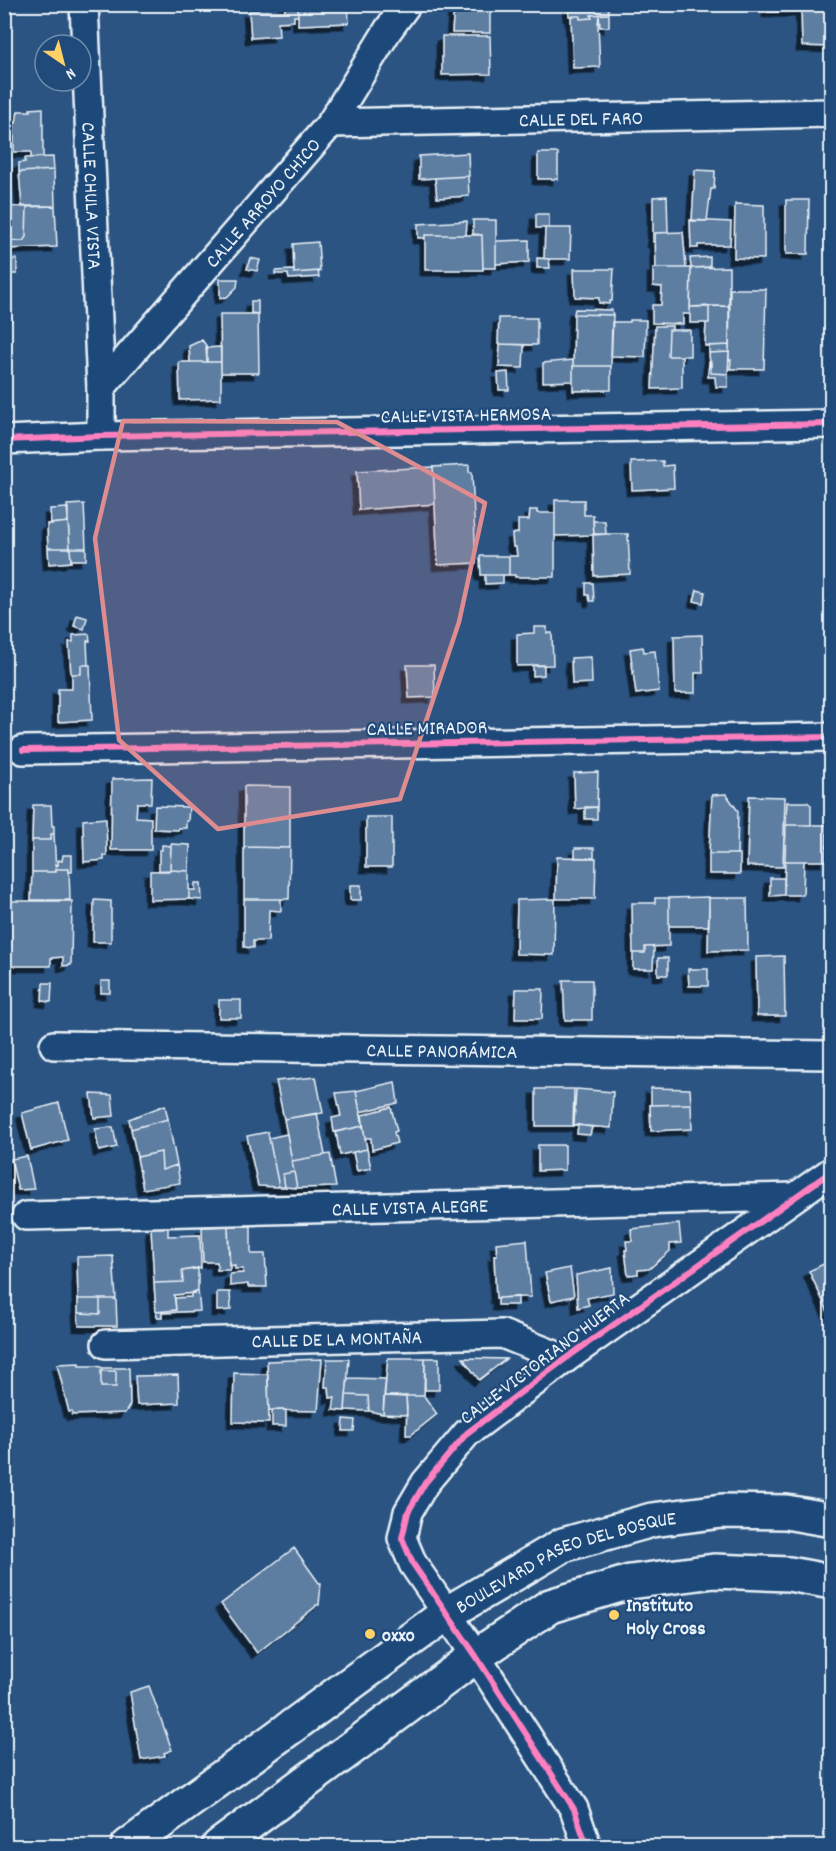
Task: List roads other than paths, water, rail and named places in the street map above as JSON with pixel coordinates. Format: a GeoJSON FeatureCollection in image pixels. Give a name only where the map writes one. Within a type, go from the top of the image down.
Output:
{"type":"FeatureCollection","features":[{"type":"Feature","properties":{"kind":"street","name":"CALLE CHULA VISTA"},"geometry":{"type":"LineString","coordinates":[[84,4],[101,388],[101,436]]}},
{"type":"Feature","properties":{"kind":"street","name":"CALLE ARROYO CHICO"},"geometry":{"type":"LineString","coordinates":[[101,388],[331,123],[387,17],[407,4]]}},
{"type":"Feature","properties":{"kind":"street","name":"CALLE DEL FARO"},"geometry":{"type":"LineString","coordinates":[[331,123],[831,113]]}},
{"type":"Feature","properties":{"kind":"street","name":"CALLE VISTA HERMOSA"},"geometry":{"type":"LineString","coordinates":[[4,440],[101,436],[831,424]]}},
{"type":"Feature","properties":{"kind":"street","name":"CALLE MIRADOR"},"geometry":{"type":"LineString","coordinates":[[23,750],[831,737]]}},
{"type":"Feature","properties":{"kind":"street","name":"CALLE PANORÁMICA"},"geometry":{"type":"LineString","coordinates":[[54,1045],[831,1055]]}},
{"type":"Feature","properties":{"kind":"street","name":"CALLE VICTORIANO HUERTA"},"geometry":{"type":"LineString","coordinates":[[587,1846],[574,1809],[476,1656],[413,1564],[402,1538],[408,1512],[425,1483],[467,1433],[564,1359],[831,1171]]}},
{"type":"Feature","properties":{"kind":"street","name":"CALLE VISTA ALEGRE"},"geometry":{"type":"LineString","coordinates":[[26,1216],[794,1197]]}},
{"type":"Feature","properties":{"kind":"street","name":"CALLE DE LA MONTAÑA"},"geometry":{"type":"LineString","coordinates":[[106,1344],[502,1334],[564,1359]]}},
{"type":"Feature","properties":{"kind":"street","name":"BOULEVARD PASEO DEL BOSQUE"},"geometry":{"type":"LineString","coordinates":[[128,1846],[446,1614],[563,1545],[652,1520],[722,1511],[786,1512],[831,1520]]}},
{"type":"Feature","properties":{"kind":"street","name":"BOULEVARD PASEO DEL BOSQUE"},"geometry":{"type":"LineString","coordinates":[[219,1846],[476,1656],[550,1606],[630,1582],[714,1571],[789,1574],[831,1582]]}},
{"type":"Feature","properties":{"kind":"place","name":"Instituto Holy Cross"},"geometry":{"type":"Point","coordinates":[614,1615]}},
{"type":"Feature","properties":{"kind":"place","name":"oxxo"},"geometry":{"type":"Point","coordinates":[370,1634]}}]}
